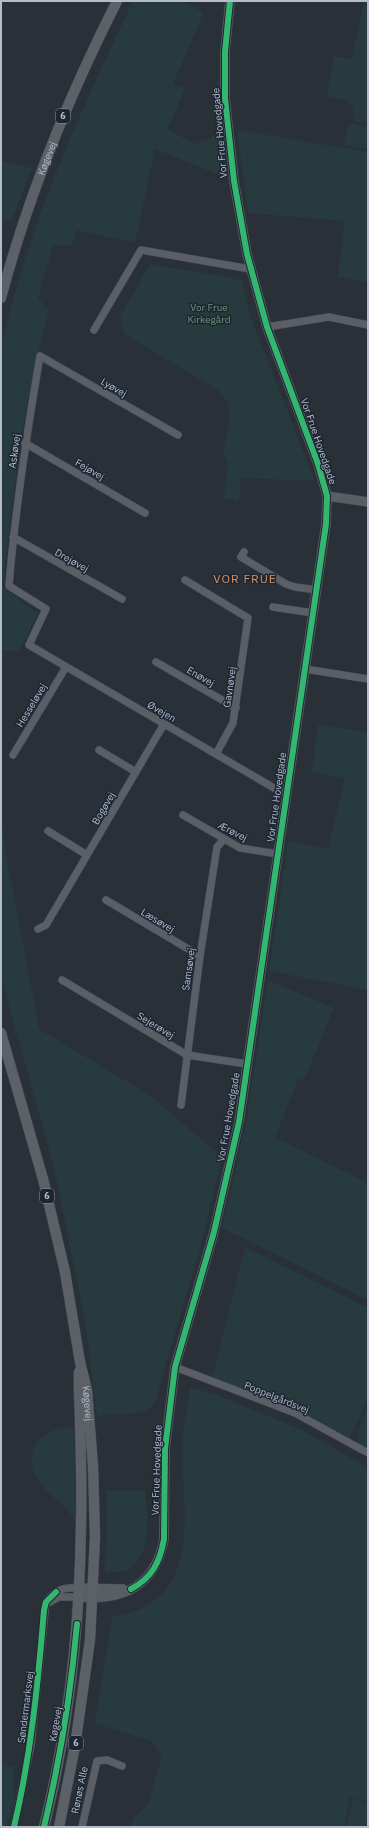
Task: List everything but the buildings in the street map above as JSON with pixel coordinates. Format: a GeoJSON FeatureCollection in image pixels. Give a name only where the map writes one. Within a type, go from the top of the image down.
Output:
{"type":"FeatureCollection","features":[{"type":"Feature","properties":{"kind":"main road","name":"Køgevej"},"geometry":{"type":"LineString","coordinates":[[1,298],[20,234],[48,154],[81,74],[116,1]]}},
{"type":"Feature","properties":{"kind":"main road","name":"Køgevej"},"geometry":{"type":"LineString","coordinates":[[1,1033],[56,1228],[68,1286],[80,1362],[87,1390],[94,1466],[95,1537],[93,1594],[83,1696],[59,1827]]}},
{"type":"Feature","properties":{"kind":"main road","name":"Køgevej"},"geometry":{"type":"LineString","coordinates":[[44,1827],[54,1788],[70,1693],[80,1593],[81,1497],[78,1390],[80,1362]]}},
{"type":"Feature","properties":{"kind":"street","name":"Vor Frue Hovedgade"},"geometry":{"type":"LineString","coordinates":[[80,1593],[93,1594],[131,1589],[146,1580],[162,1551],[164,1539],[165,1449],[174,1367],[214,1232],[239,1122],[326,524],[327,496],[318,464],[267,327],[250,269],[234,181],[225,98],[225,52],[230,1]]}},
{"type":"Feature","properties":{"kind":"street"},"geometry":{"type":"LineString","coordinates":[[94,330],[140,250],[250,269]]}},
{"type":"Feature","properties":{"kind":"street"},"geometry":{"type":"LineString","coordinates":[[267,327],[329,317],[368,324]]}},
{"type":"Feature","properties":{"kind":"street","name":"Lyøvej"},"geometry":{"type":"LineString","coordinates":[[40,356],[178,435]]}},
{"type":"Feature","properties":{"kind":"street","name":"Askøvej"},"geometry":{"type":"LineString","coordinates":[[28,645],[46,609],[9,586],[13,538],[25,443],[40,356]]}},
{"type":"Feature","properties":{"kind":"street","name":"Fejøvej"},"geometry":{"type":"LineString","coordinates":[[25,443],[145,513]]}},
{"type":"Feature","properties":{"kind":"street"},"geometry":{"type":"LineString","coordinates":[[327,496],[368,502]]}},
{"type":"Feature","properties":{"kind":"street","name":"Drejøvej"},"geometry":{"type":"LineString","coordinates":[[13,538],[122,599]]}},
{"type":"Feature","properties":{"kind":"street"},"geometry":{"type":"LineString","coordinates":[[244,552],[241,557],[286,584],[295,587],[317,590]]}},
{"type":"Feature","properties":{"kind":"street","name":"Gavnøvej"},"geometry":{"type":"LineString","coordinates":[[185,580],[248,618],[236,708],[229,733],[216,754]]}},
{"type":"Feature","properties":{"kind":"street"},"geometry":{"type":"LineString","coordinates":[[273,607],[313,613]]}},
{"type":"Feature","properties":{"kind":"street","name":"Øvejen"},"geometry":{"type":"LineString","coordinates":[[28,645],[286,795]]}},
{"type":"Feature","properties":{"kind":"street","name":"Enøvej"},"geometry":{"type":"LineString","coordinates":[[156,662],[236,708]]}},
{"type":"Feature","properties":{"kind":"street","name":"Hesseløvej"},"geometry":{"type":"LineString","coordinates":[[13,755],[66,667]]}},
{"type":"Feature","properties":{"kind":"street"},"geometry":{"type":"LineString","coordinates":[[305,669],[368,679]]}},
{"type":"Feature","properties":{"kind":"street","name":"Bogøvej"},"geometry":{"type":"LineString","coordinates":[[38,929],[46,925],[164,724]]}},
{"type":"Feature","properties":{"kind":"street"},"geometry":{"type":"LineString","coordinates":[[99,750],[136,772]]}},
{"type":"Feature","properties":{"kind":"street","name":"Ærøvej"},"geometry":{"type":"LineString","coordinates":[[183,815],[240,848],[278,854]]}},
{"type":"Feature","properties":{"kind":"street"},"geometry":{"type":"LineString","coordinates":[[48,831],[87,855]]}},
{"type":"Feature","properties":{"kind":"street","name":"Samsøvej"},"geometry":{"type":"LineString","coordinates":[[181,1104],[200,956],[217,847],[224,838]]}},
{"type":"Feature","properties":{"kind":"street","name":"Læsøvej"},"geometry":{"type":"LineString","coordinates":[[106,900],[200,956]]}},
{"type":"Feature","properties":{"kind":"street","name":"Sejerøvej"},"geometry":{"type":"LineString","coordinates":[[62,980],[187,1055],[247,1064]]}},
{"type":"Feature","properties":{"kind":"street","name":"Poppelgårdsvej"},"geometry":{"type":"LineString","coordinates":[[174,1367],[295,1413],[368,1453]]}},
{"type":"Feature","properties":{"kind":"street","name":"Søndermarksvej"},"geometry":{"type":"LineString","coordinates":[[14,1827],[30,1745],[38,1686],[44,1610],[48,1603],[60,1596],[80,1593]]}},
{"type":"Feature","properties":{"kind":"street","name":"Rønøs Alle"},"geometry":{"type":"LineString","coordinates":[[82,1827],[97,1761],[107,1760],[122,1766]]}},
{"type":"Feature","properties":{"kind":"green space"},"geometry":{"type":"Polygon","coordinates":[[[133,1],[180,1],[204,12],[173,84],[185,88],[168,129],[194,144],[211,138],[219,128],[224,177],[155,149],[135,243],[76,230],[72,245],[53,246],[38,298],[49,310],[32,378],[20,447],[3,587],[38,614],[19,650],[1,651],[1,348],[25,258],[40,214],[75,128],[133,1]]]}},
{"type":"Feature","properties":{"kind":"green space"},"geometry":{"type":"Polygon","coordinates":[[[364,1],[368,1],[368,124],[354,121],[353,106],[342,99],[327,96],[334,56],[352,59],[364,1]]]}},
{"type":"Feature","properties":{"kind":"green space"},"geometry":{"type":"Polygon","coordinates":[[[349,123],[368,127],[368,149],[344,145],[349,123]]]}},
{"type":"Feature","properties":{"kind":"green space"},"geometry":{"type":"Polygon","coordinates":[[[237,130],[368,152],[368,283],[338,277],[345,221],[248,213],[237,130]]]}},
{"type":"Feature","properties":{"kind":"green space"},"geometry":{"type":"Polygon","coordinates":[[[1,161],[32,168],[11,222],[1,219],[1,161]]]}},
{"type":"Feature","properties":{"kind":"green space","name":"Vor Frue Kirkegård"},"geometry":{"type":"Polygon","coordinates":[[[150,264],[229,277],[242,281],[250,316],[315,481],[241,478],[239,501],[224,498],[228,464],[223,452],[230,417],[228,402],[218,390],[124,334],[120,317],[150,264]]]}},
{"type":"Feature","properties":{"kind":"green space"},"geometry":{"type":"Polygon","coordinates":[[[318,725],[368,732],[368,990],[269,971],[288,841],[328,849],[345,779],[312,772],[318,725]]]}},
{"type":"Feature","properties":{"kind":"green space"},"geometry":{"type":"Polygon","coordinates":[[[1,807],[5,849],[39,1029],[151,1096],[222,1157],[203,1238],[158,1394],[155,1401],[146,1410],[131,1414],[108,1414],[97,1417],[86,1326],[55,1171],[1,977],[1,807]]]}},
{"type":"Feature","properties":{"kind":"green space"},"geometry":{"type":"Polygon","coordinates":[[[268,980],[334,1008],[304,1080],[299,1078],[275,1137],[368,1183],[368,1300],[222,1228],[246,1123],[268,980]]]}},
{"type":"Feature","properties":{"kind":"green space"},"geometry":{"type":"Polygon","coordinates":[[[245,1247],[368,1308],[368,1399],[350,1438],[296,1410],[212,1378],[245,1247]]]}},
{"type":"Feature","properties":{"kind":"green space"},"geometry":{"type":"Polygon","coordinates":[[[190,1387],[217,1395],[304,1431],[368,1468],[368,1801],[350,1797],[344,1827],[131,1827],[133,1819],[149,1802],[162,1756],[153,1742],[95,1723],[112,1617],[134,1611],[154,1601],[167,1588],[176,1571],[182,1553],[185,1511],[182,1446],[190,1387]]]}},
{"type":"Feature","properties":{"kind":"green space"},"geometry":{"type":"Polygon","coordinates":[[[368,1406],[368,1449],[358,1443],[360,1426],[368,1406]]]}},
{"type":"Feature","properties":{"kind":"green space"},"geometry":{"type":"Polygon","coordinates":[[[65,1427],[74,1428],[76,1523],[69,1512],[40,1484],[32,1467],[32,1457],[35,1447],[40,1439],[51,1431],[65,1427]]]}},
{"type":"Feature","properties":{"kind":"green space"},"geometry":{"type":"Polygon","coordinates":[[[107,1490],[145,1491],[148,1522],[145,1543],[137,1562],[127,1570],[105,1573],[107,1490]]]}},
{"type":"Feature","properties":{"kind":"green space"},"geometry":{"type":"Polygon","coordinates":[[[1,1764],[14,1767],[14,1804],[6,1827],[1,1827],[1,1764]]]}},
{"type":"Feature","properties":{"kind":"green space"},"geometry":{"type":"Polygon","coordinates":[[[353,1798],[368,1802],[368,1827],[347,1827],[353,1798]]]}},
{"type":"Feature","properties":{"kind":"cycle path"},"geometry":{"type":"LineString","coordinates":[[131,1589],[144,1580],[154,1568],[160,1555],[164,1539],[165,1449],[175,1367],[214,1232],[239,1122],[326,524],[327,496],[318,464],[267,327],[247,254],[234,181],[225,98],[225,52],[230,1]]}},
{"type":"Feature","properties":{"kind":"cycle path"},"geometry":{"type":"LineString","coordinates":[[14,1827],[25,1773],[33,1719],[44,1610],[46,1602],[56,1592]]}},
{"type":"Feature","properties":{"kind":"cycle path"},"geometry":{"type":"LineString","coordinates":[[44,1827],[64,1726],[72,1675],[77,1624]]}},
{"type":"Feature","properties":{"kind":"district","name":"VOR FRUE"},"geometry":{"type":"Point","coordinates":[245,579]}}]}
